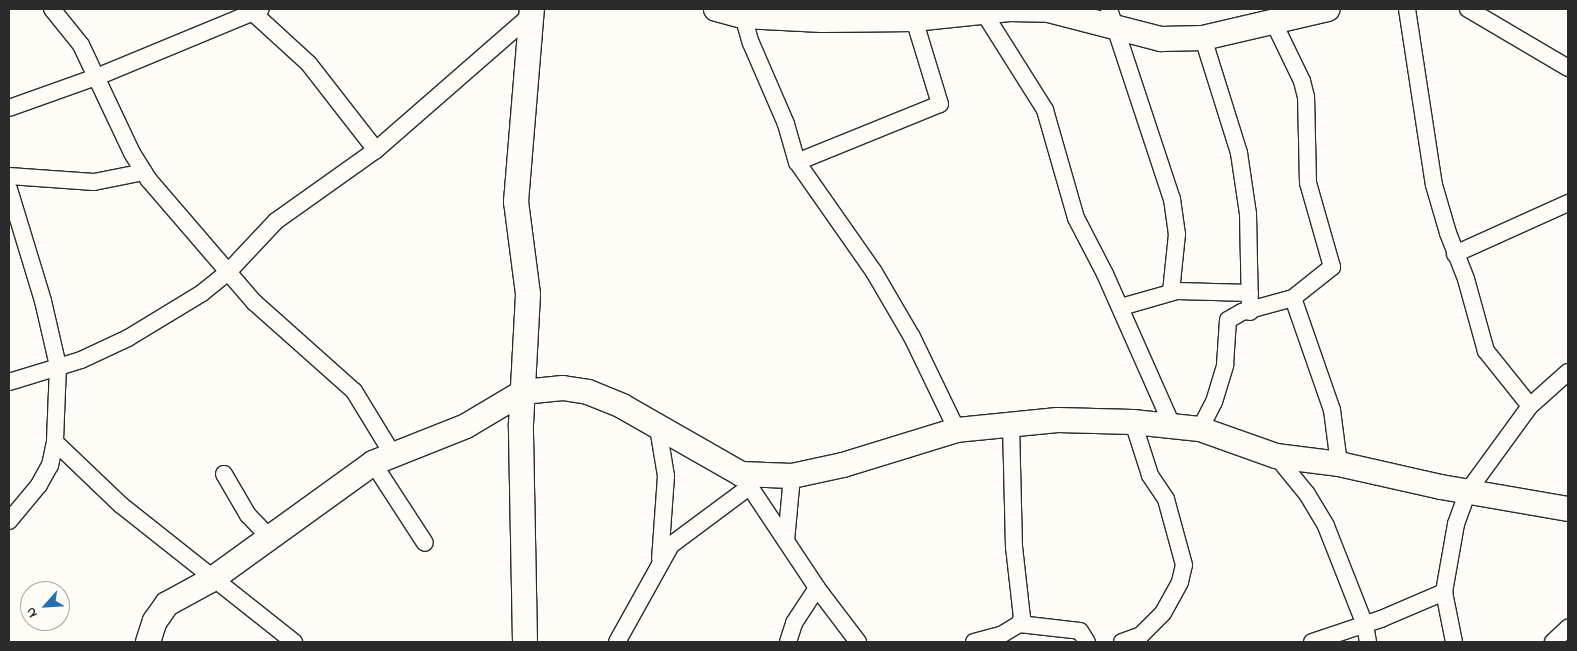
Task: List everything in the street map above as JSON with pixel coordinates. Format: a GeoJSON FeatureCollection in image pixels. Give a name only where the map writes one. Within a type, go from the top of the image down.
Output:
{"type":"FeatureCollection","features":[{"type":"Feature","properties":{"kind":"street"},"geometry":{"type":"LineString","coordinates":[[52,9],[82,45],[99,76],[132,153],[144,172],[279,326],[354,391],[383,459],[425,543]]}},
{"type":"Feature","properties":{"kind":"street"},"geometry":{"type":"LineString","coordinates":[[716,9],[822,20],[984,13],[1009,9],[1048,10],[1082,17],[1113,19],[1161,39],[1203,38],[1328,9]]}},
{"type":"Feature","properties":{"kind":"street"},"geometry":{"type":"LineString","coordinates":[[1407,9],[1434,185],[1455,254],[1486,351],[1530,406]]}},
{"type":"Feature","properties":{"kind":"street"},"geometry":{"type":"LineString","coordinates":[[1468,9],[1568,68]]}},
{"type":"Feature","properties":{"kind":"street"},"geometry":{"type":"LineString","coordinates":[[9,108],[99,76],[255,10],[309,64],[376,150]]}},
{"type":"Feature","properties":{"kind":"street"},"geometry":{"type":"LineString","coordinates":[[9,382],[81,360],[128,338],[202,293],[229,271],[276,221],[376,150],[535,10]]}},
{"type":"Feature","properties":{"kind":"street"},"geometry":{"type":"LineString","coordinates":[[525,642],[522,392],[528,294],[516,202],[517,166],[535,10]]}},
{"type":"Feature","properties":{"kind":"street"},"geometry":{"type":"LineString","coordinates":[[742,12],[762,73],[786,124],[797,162],[874,272],[912,337],[957,430]]}},
{"type":"Feature","properties":{"kind":"street"},"geometry":{"type":"LineString","coordinates":[[984,13],[1045,110],[1076,218],[1121,307],[1172,425]]}},
{"type":"Feature","properties":{"kind":"street"},"geometry":{"type":"LineString","coordinates":[[797,162],[940,104],[919,16]]}},
{"type":"Feature","properties":{"kind":"street"},"geometry":{"type":"LineString","coordinates":[[1113,19],[1172,199],[1177,234],[1171,292]]}},
{"type":"Feature","properties":{"kind":"street"},"geometry":{"type":"LineString","coordinates":[[1200,429],[1214,402],[1225,366],[1228,320],[1233,315],[1250,312],[1293,298],[1332,267],[1308,183],[1306,97],[1302,81],[1274,23]]}},
{"type":"Feature","properties":{"kind":"street"},"geometry":{"type":"LineString","coordinates":[[1203,38],[1239,153],[1248,214],[1250,312]]}},
{"type":"Feature","properties":{"kind":"street"},"geometry":{"type":"LineString","coordinates":[[9,176],[94,182],[144,172]]}},
{"type":"Feature","properties":{"kind":"street"},"geometry":{"type":"LineString","coordinates":[[9,189],[43,301],[58,366],[55,442],[50,464],[39,485],[9,521]]}},
{"type":"Feature","properties":{"kind":"street"},"geometry":{"type":"LineString","coordinates":[[1455,254],[1568,203]]}},
{"type":"Feature","properties":{"kind":"street"},"geometry":{"type":"LineString","coordinates":[[1121,307],[1171,292],[1250,293]]}},
{"type":"Feature","properties":{"kind":"street"},"geometry":{"type":"LineString","coordinates":[[1293,298],[1332,410],[1339,464]]}},
{"type":"Feature","properties":{"kind":"street"},"geometry":{"type":"LineString","coordinates":[[1454,642],[1444,592],[1456,524],[1468,491],[1530,406],[1568,372]]}},
{"type":"Feature","properties":{"kind":"street"},"geometry":{"type":"LineString","coordinates":[[148,642],[155,621],[167,604],[211,580],[269,537],[383,459],[466,426],[522,392],[563,388],[588,392],[622,406],[745,480],[816,588],[858,642]]}},
{"type":"Feature","properties":{"kind":"street"},"geometry":{"type":"LineString","coordinates":[[617,642],[660,561],[671,545],[745,480],[792,476],[843,465],[957,430],[1011,423],[1058,420],[1172,425],[1200,429],[1276,456],[1339,464],[1468,491],[1568,509]]}},
{"type":"Feature","properties":{"kind":"street"},"geometry":{"type":"LineString","coordinates":[[1122,642],[1141,635],[1163,614],[1180,582],[1184,565],[1166,499],[1150,476],[1133,422]]}},
{"type":"Feature","properties":{"kind":"street"},"geometry":{"type":"LineString","coordinates":[[974,642],[1001,635],[1019,624],[1022,618],[1014,547],[1011,423]]}},
{"type":"Feature","properties":{"kind":"street"},"geometry":{"type":"LineString","coordinates":[[658,428],[666,476],[660,561]]}},
{"type":"Feature","properties":{"kind":"street"},"geometry":{"type":"LineString","coordinates":[[55,442],[121,506],[211,580],[267,618],[294,642]]}},
{"type":"Feature","properties":{"kind":"street"},"geometry":{"type":"LineString","coordinates":[[1276,456],[1307,494],[1326,526],[1365,625],[1368,642]]}},
{"type":"Feature","properties":{"kind":"street"},"geometry":{"type":"LineString","coordinates":[[224,474],[248,515],[269,537]]}},
{"type":"Feature","properties":{"kind":"street"},"geometry":{"type":"LineString","coordinates":[[786,541],[792,476]]}},
{"type":"Feature","properties":{"kind":"street"},"geometry":{"type":"LineString","coordinates":[[788,642],[794,623],[816,588]]}},
{"type":"Feature","properties":{"kind":"street"},"geometry":{"type":"LineString","coordinates":[[1312,642],[1365,625],[1444,592]]}},
{"type":"Feature","properties":{"kind":"street"},"geometry":{"type":"LineString","coordinates":[[1019,624],[1080,631],[1087,642]]}},
{"type":"Feature","properties":{"kind":"street"},"geometry":{"type":"LineString","coordinates":[[1553,642],[1568,628]]}}]}
